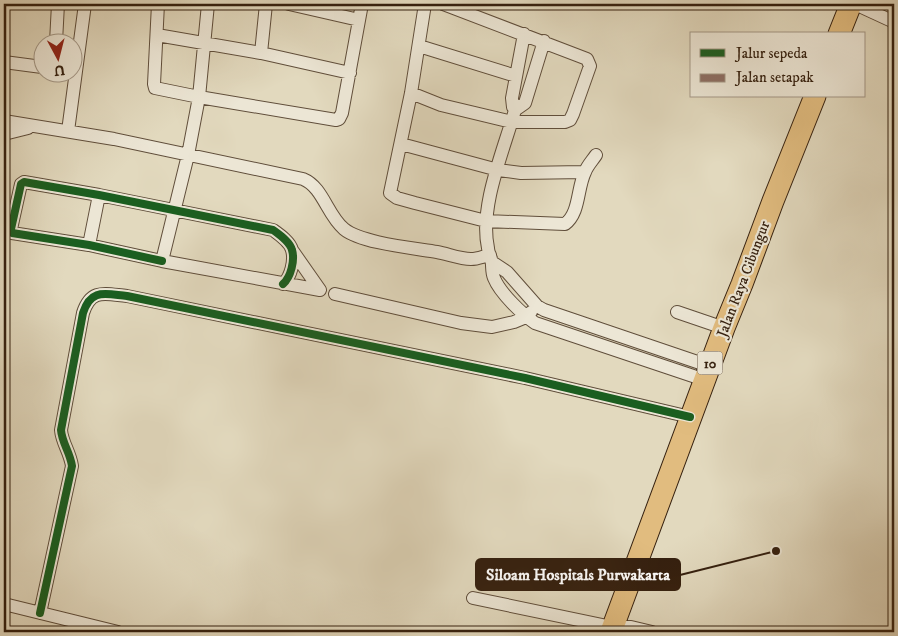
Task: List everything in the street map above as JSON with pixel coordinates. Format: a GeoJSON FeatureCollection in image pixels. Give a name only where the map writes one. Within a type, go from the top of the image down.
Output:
{"type":"FeatureCollection","features":[{"type":"Feature","properties":{"kind":"highway"},"geometry":{"type":"LineString","coordinates":[[841,32],[851,4]]}},
{"type":"Feature","properties":{"kind":"highway","name":"Jalan Raya Cibungur"},"geometry":{"type":"LineString","coordinates":[[612,630],[690,417],[814,98]]}},
{"type":"Feature","properties":{"kind":"street"},"geometry":{"type":"LineString","coordinates":[[57,32],[58,4]]}},
{"type":"Feature","properties":{"kind":"street"},"geometry":{"type":"LineString","coordinates":[[68,131],[85,4]]}},
{"type":"Feature","properties":{"kind":"street"},"geometry":{"type":"LineString","coordinates":[[158,4],[155,88],[336,120],[339,119],[342,113],[362,4]]}},
{"type":"Feature","properties":{"kind":"street"},"geometry":{"type":"LineString","coordinates":[[162,260],[188,155],[199,97],[208,4]]}},
{"type":"Feature","properties":{"kind":"street"},"geometry":{"type":"LineString","coordinates":[[261,53],[266,4]]}},
{"type":"Feature","properties":{"kind":"street"},"geometry":{"type":"LineString","coordinates":[[289,4],[359,20]]}},
{"type":"Feature","properties":{"kind":"street"},"geometry":{"type":"LineString","coordinates":[[424,4],[411,93],[390,192],[392,196],[415,204],[486,221],[565,224],[570,221],[573,214],[584,172],[596,155]]}},
{"type":"Feature","properties":{"kind":"street"},"geometry":{"type":"LineString","coordinates":[[411,93],[441,105],[513,116],[566,122],[574,114],[590,66],[587,59],[443,4]]}},
{"type":"Feature","properties":{"kind":"street"},"geometry":{"type":"LineString","coordinates":[[855,4],[894,22]]}},
{"type":"Feature","properties":{"kind":"street"},"geometry":{"type":"LineString","coordinates":[[524,34],[512,98],[513,116],[486,221],[492,271],[498,286],[526,316],[535,322],[599,344],[707,373]]}},
{"type":"Feature","properties":{"kind":"street"},"geometry":{"type":"LineString","coordinates":[[157,35],[261,53],[350,72]]}},
{"type":"Feature","properties":{"kind":"street"},"geometry":{"type":"LineString","coordinates":[[513,116],[525,103],[544,41]]}},
{"type":"Feature","properties":{"kind":"street"},"geometry":{"type":"LineString","coordinates":[[418,46],[516,76]]}},
{"type":"Feature","properties":{"kind":"street"},"geometry":{"type":"LineString","coordinates":[[4,62],[32,66]]}},
{"type":"Feature","properties":{"kind":"street"},"geometry":{"type":"LineString","coordinates":[[4,121],[114,139],[289,175],[310,182],[342,228],[352,234],[380,242],[469,259],[491,258],[507,272],[537,306],[544,310],[605,331],[707,373]]}},
{"type":"Feature","properties":{"kind":"street"},"geometry":{"type":"LineString","coordinates":[[4,134],[14,130],[37,126]]}},
{"type":"Feature","properties":{"kind":"street"},"geometry":{"type":"LineString","coordinates":[[401,144],[498,170],[528,173],[584,172]]}},
{"type":"Feature","properties":{"kind":"street"},"geometry":{"type":"LineString","coordinates":[[24,182],[99,195],[273,230],[286,241],[320,290],[89,245],[12,233],[11,229],[20,186],[24,182]]}},
{"type":"Feature","properties":{"kind":"street"},"geometry":{"type":"LineString","coordinates":[[89,245],[99,195]]}},
{"type":"Feature","properties":{"kind":"street"},"geometry":{"type":"LineString","coordinates":[[283,284],[288,280],[290,274],[292,250]]}},
{"type":"Feature","properties":{"kind":"street"},"geometry":{"type":"LineString","coordinates":[[40,613],[72,466],[68,450],[62,441],[61,430],[83,313],[86,302],[91,296],[102,294],[127,296],[525,378],[690,417]]}},
{"type":"Feature","properties":{"kind":"street"},"geometry":{"type":"LineString","coordinates":[[335,294],[431,317],[492,326],[503,325],[526,316],[537,306]]}},
{"type":"Feature","properties":{"kind":"street"},"geometry":{"type":"LineString","coordinates":[[677,312],[724,328]]}},
{"type":"Feature","properties":{"kind":"street"},"geometry":{"type":"LineString","coordinates":[[599,344],[605,331]]}},
{"type":"Feature","properties":{"kind":"street"},"geometry":{"type":"LineString","coordinates":[[473,598],[612,630],[631,627],[652,632]]}},
{"type":"Feature","properties":{"kind":"street"},"geometry":{"type":"LineString","coordinates":[[4,604],[118,632]]}},
{"type":"Feature","properties":{"kind":"marked path"},"geometry":{"type":"LineString","coordinates":[[894,66],[892,72],[894,77]]}},
{"type":"Feature","properties":{"kind":"cycle path"},"geometry":{"type":"LineString","coordinates":[[162,261],[89,245],[12,233],[11,229],[21,184],[24,182],[99,195],[273,230],[287,241],[293,254],[290,273],[283,284]]}},
{"type":"Feature","properties":{"kind":"cycle path"},"geometry":{"type":"LineString","coordinates":[[40,613],[72,466],[61,430],[83,313],[90,300],[100,294],[127,296],[525,378],[690,417]]}},
{"type":"Feature","properties":{"kind":"place","name":"Siloam Hospitals Purwakarta"},"geometry":{"type":"Point","coordinates":[776,551]}}]}
